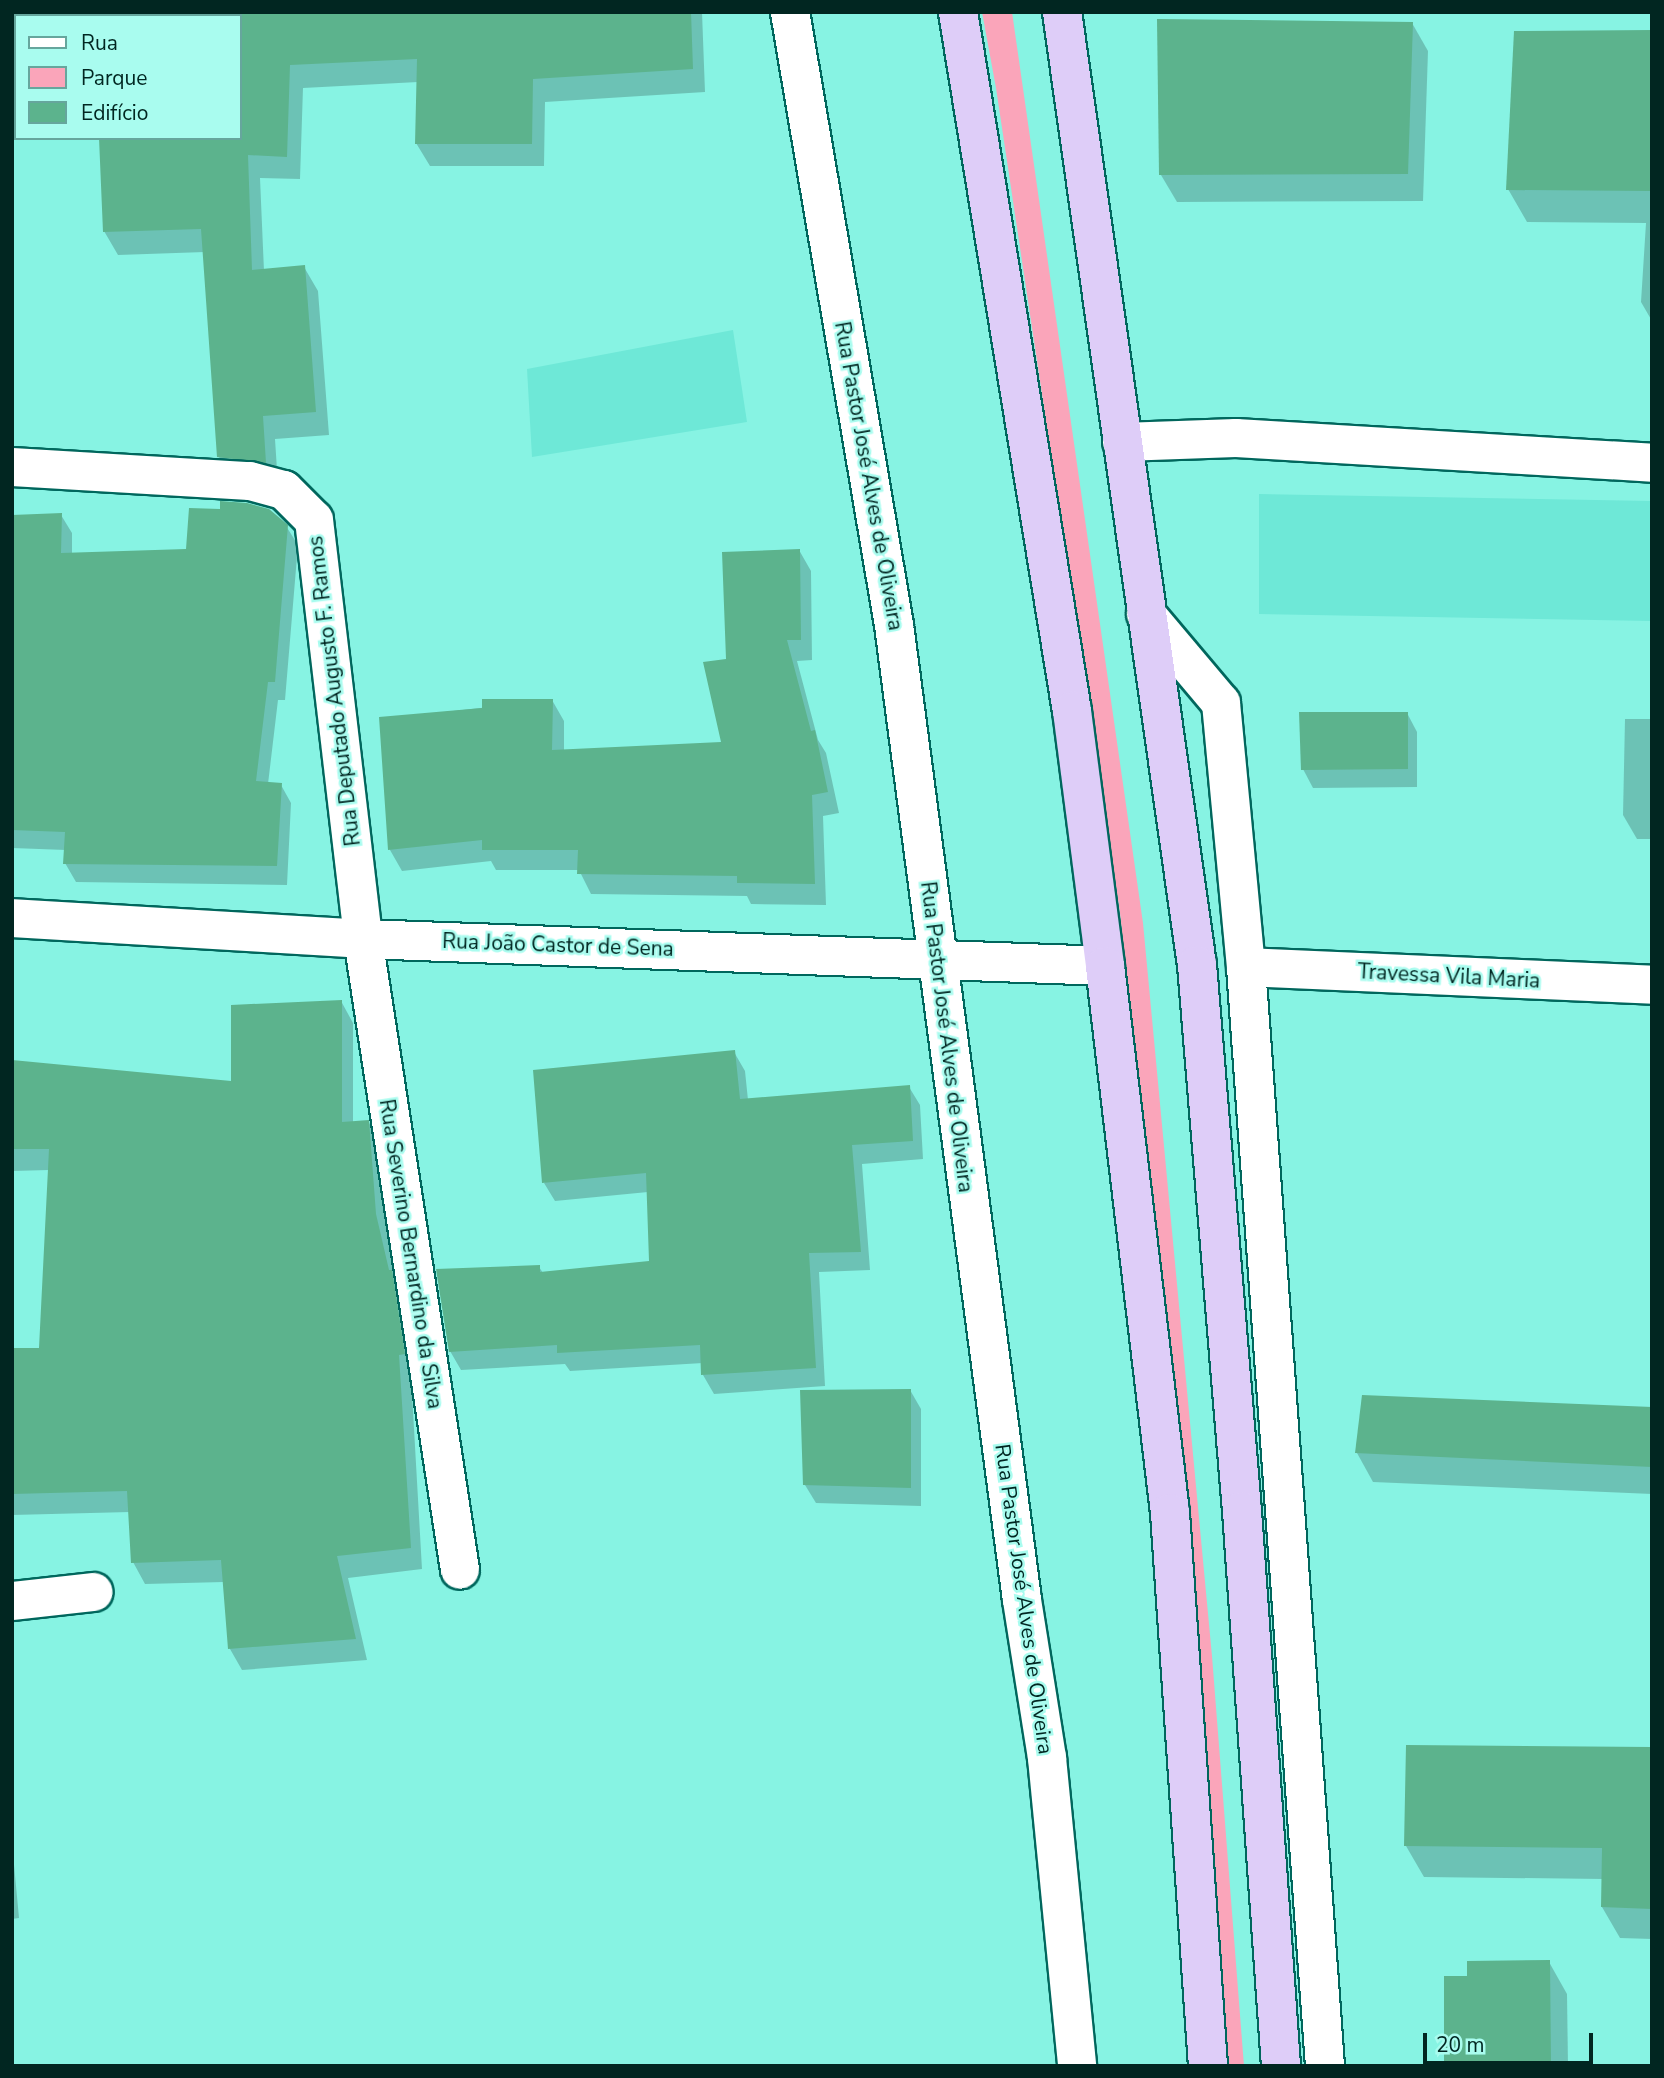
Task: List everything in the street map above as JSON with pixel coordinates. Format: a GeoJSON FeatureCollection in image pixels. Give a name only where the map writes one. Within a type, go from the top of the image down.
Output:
{"type":"FeatureCollection","features":[{"type":"Feature","properties":{"kind":"highway"},"geometry":{"type":"LineString","coordinates":[[958,12],[1072,711],[1105,966],[1170,1513],[1208,2066]]}},
{"type":"Feature","properties":{"kind":"highway"},"geometry":{"type":"LineString","coordinates":[[1062,12],[1197,965],[1241,1498],[1281,2066]]}},
{"type":"Feature","properties":{"kind":"street","name":"Rua Pastor José Alves de Oliveira"},"geometry":{"type":"LineString","coordinates":[[790,12],[894,625],[1022,1600],[1047,1758],[1077,2066]]}},
{"type":"Feature","properties":{"kind":"street"},"geometry":{"type":"LineString","coordinates":[[1122,442],[1236,438],[1652,463]]}},
{"type":"Feature","properties":{"kind":"street","name":"Rua Deputado Augusto F. Ramos"},"geometry":{"type":"LineString","coordinates":[[12,467],[250,481],[284,489],[314,520],[363,939]]}},
{"type":"Feature","properties":{"kind":"street"},"geometry":{"type":"LineString","coordinates":[[1146,614],[1221,703],[1247,967],[1325,2066]]}},
{"type":"Feature","properties":{"kind":"street","name":"Rua João Castor de Sena"},"geometry":{"type":"LineString","coordinates":[[12,918],[363,939],[936,957],[1105,966]]}},
{"type":"Feature","properties":{"kind":"street","name":"Rua Severino Bernardino da Silva"},"geometry":{"type":"LineString","coordinates":[[363,939],[460,1570]]}},
{"type":"Feature","properties":{"kind":"street","name":"Travessa Vila Maria"},"geometry":{"type":"LineString","coordinates":[[1247,967],[1652,985]]}},
{"type":"Feature","properties":{"kind":"street"},"geometry":{"type":"LineString","coordinates":[[12,1601],[94,1592]]}},
{"type":"Feature","properties":{"kind":"shaded area"},"geometry":{"type":"Polygon","coordinates":[[[733,330],[747,422],[532,457],[527,369],[733,330]]]}},
{"type":"Feature","properties":{"kind":"shaded area"},"geometry":{"type":"Polygon","coordinates":[[[1259,494],[1652,501],[1652,621],[1259,614],[1259,494]]]}},
{"type":"Feature","properties":{"kind":"green space"},"geometry":{"type":"Polygon","coordinates":[[[982,12],[1012,12],[1143,923],[1212,1656],[1244,2066],[1223,2066],[1207,1773],[1120,913],[996,88],[982,12]]]}},
{"type":"Feature","properties":{"kind":"building"},"geometry":{"type":"Polygon","coordinates":[[[691,12],[693,69],[533,79],[532,144],[415,144],[417,59],[290,65],[287,157],[248,155],[252,270],[305,265],[316,412],[263,416],[266,463],[217,457],[201,229],[103,232],[99,140],[242,140],[240,14],[691,12]]]}},
{"type":"Feature","properties":{"kind":"building"},"geometry":{"type":"Polygon","coordinates":[[[1157,19],[1413,22],[1408,174],[1159,175],[1157,19]]]}},
{"type":"Feature","properties":{"kind":"building"},"geometry":{"type":"Polygon","coordinates":[[[1652,30],[1652,191],[1506,190],[1514,31],[1652,30]]]}},
{"type":"Feature","properties":{"kind":"building"},"geometry":{"type":"Polygon","coordinates":[[[220,501],[247,503],[269,509],[288,525],[275,682],[268,682],[256,781],[282,783],[277,866],[63,864],[65,832],[12,830],[12,515],[62,513],[61,553],[186,549],[189,508],[220,509],[220,501]]]}},
{"type":"Feature","properties":{"kind":"building"},"geometry":{"type":"Polygon","coordinates":[[[800,549],[801,640],[787,640],[811,731],[815,730],[828,792],[812,795],[815,884],[737,883],[737,876],[577,874],[578,850],[482,850],[482,840],[388,850],[379,717],[482,708],[482,699],[553,699],[552,750],[721,742],[703,662],[726,659],[722,552],[800,549]]]}},
{"type":"Feature","properties":{"kind":"building"},"geometry":{"type":"Polygon","coordinates":[[[1299,712],[1408,712],[1408,769],[1301,770],[1299,712]]]}},
{"type":"Feature","properties":{"kind":"building"},"geometry":{"type":"Polygon","coordinates":[[[342,1000],[342,1122],[369,1120],[376,1214],[389,1270],[392,1270],[405,1354],[399,1355],[411,1548],[337,1556],[356,1639],[228,1649],[221,1560],[131,1563],[127,1491],[12,1494],[12,1348],[39,1348],[49,1149],[12,1149],[12,1060],[231,1081],[231,1005],[342,1000]]]}},
{"type":"Feature","properties":{"kind":"building"},"geometry":{"type":"Polygon","coordinates":[[[735,1050],[740,1099],[910,1085],[913,1141],[852,1145],[861,1252],[809,1253],[816,1368],[701,1375],[700,1345],[557,1353],[557,1345],[449,1352],[436,1269],[540,1265],[540,1272],[649,1261],[646,1173],[542,1183],[533,1070],[735,1050]]]}},
{"type":"Feature","properties":{"kind":"building"},"geometry":{"type":"Polygon","coordinates":[[[911,1389],[911,1488],[803,1485],[800,1390],[911,1389]]]}},
{"type":"Feature","properties":{"kind":"building"},"geometry":{"type":"Polygon","coordinates":[[[1362,1395],[1652,1407],[1652,1467],[1355,1453],[1362,1395]]]}},
{"type":"Feature","properties":{"kind":"building"},"geometry":{"type":"Polygon","coordinates":[[[1406,1745],[1652,1747],[1652,1909],[1601,1907],[1602,1848],[1404,1846],[1406,1745]]]}},
{"type":"Feature","properties":{"kind":"building"},"geometry":{"type":"Polygon","coordinates":[[[1550,1960],[1551,2066],[1444,2066],[1444,1976],[1467,1976],[1467,1961],[1550,1960]]]}}]}
